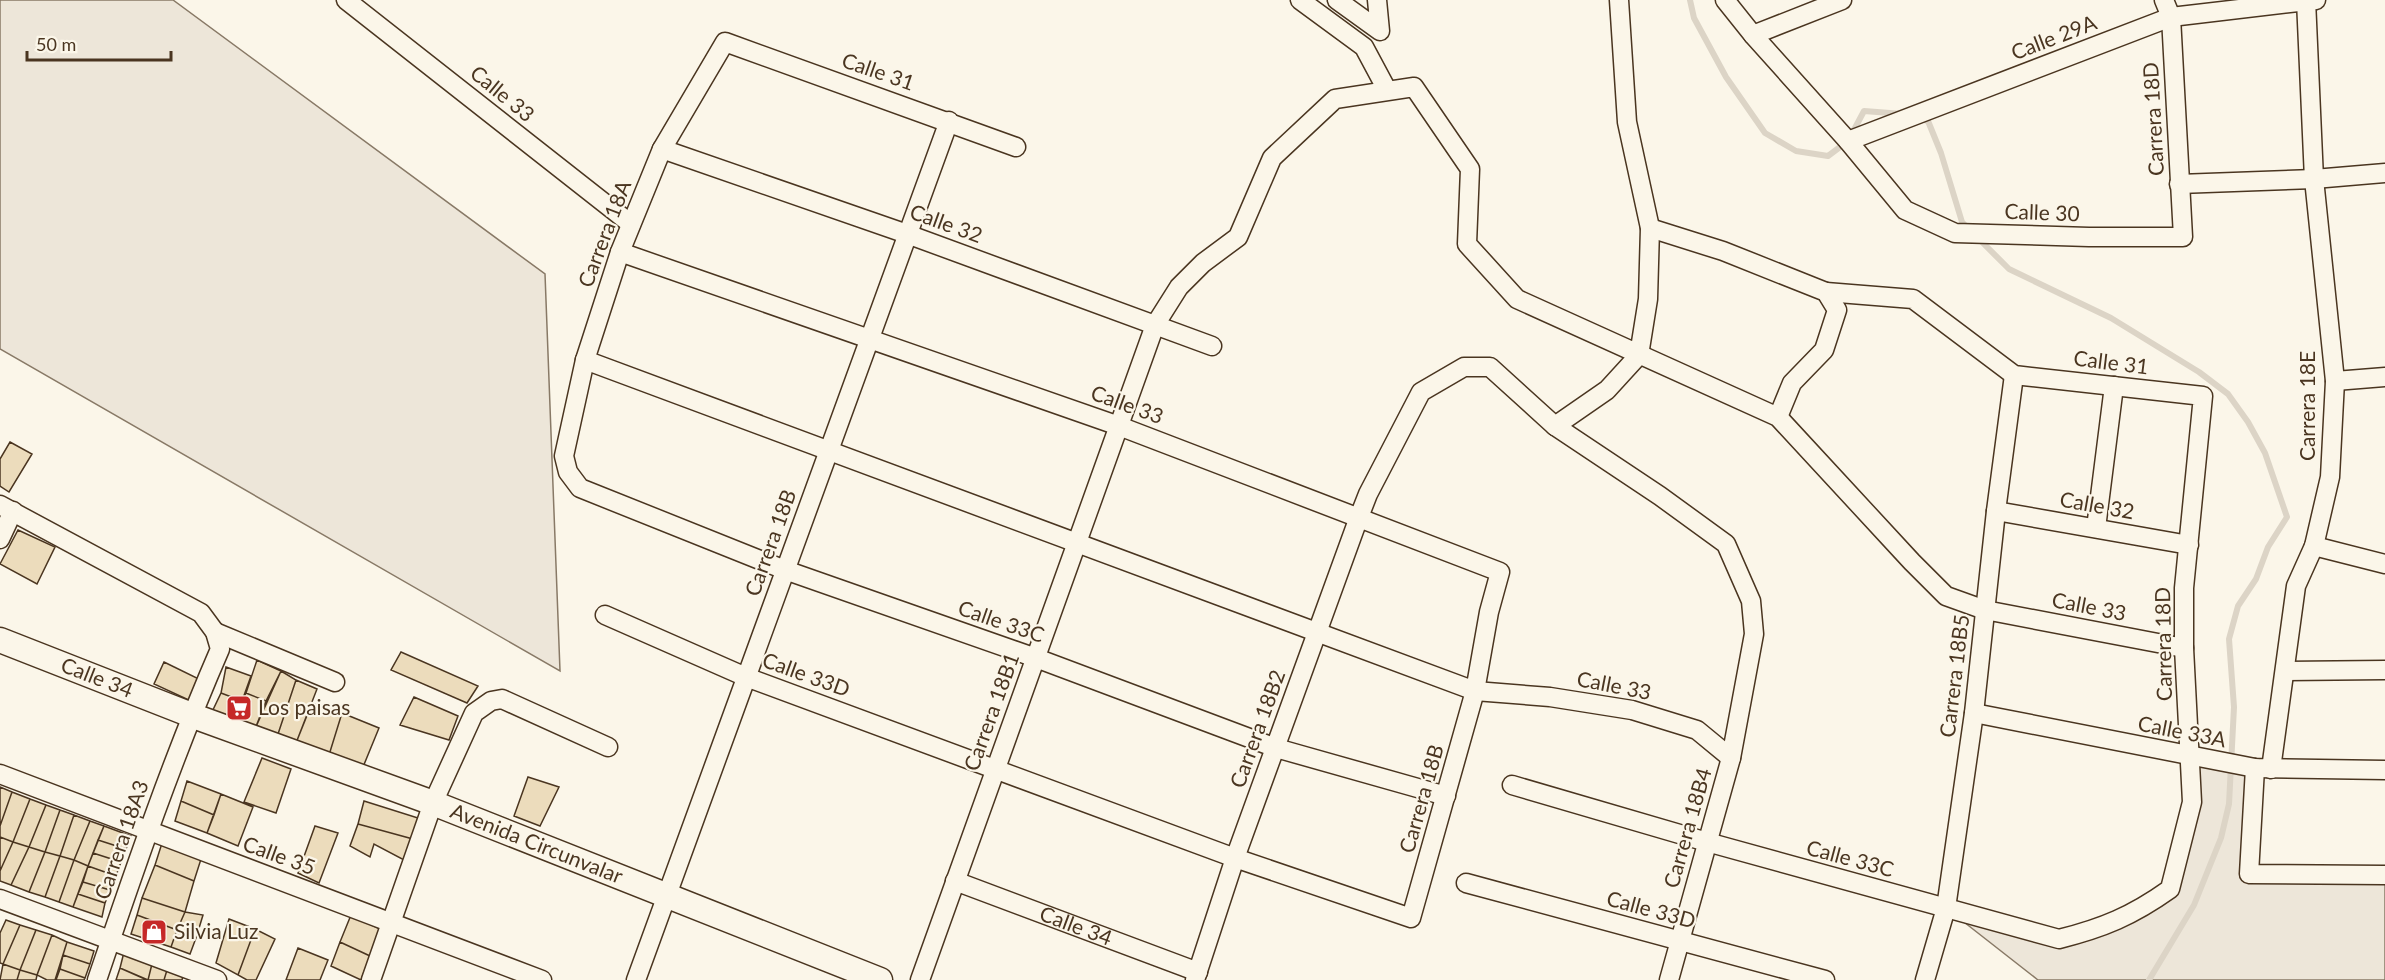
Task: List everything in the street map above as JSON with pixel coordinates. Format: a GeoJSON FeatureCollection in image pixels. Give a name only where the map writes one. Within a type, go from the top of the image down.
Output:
{"type":"FeatureCollection","features":[{"type":"Feature","properties":{"kind":"main road","name":"Calle 34"},"geometry":{"type":"LineString","coordinates":[[0,640],[191,715]]}},
{"type":"Feature","properties":{"kind":"main road","name":"Avenida Circunvalar"},"geometry":{"type":"LineString","coordinates":[[191,715],[433,803],[880,980]]}},
{"type":"Feature","properties":{"kind":"street","name":"Calle 33"},"geometry":{"type":"LineString","coordinates":[[346,0],[631,224]]}},
{"type":"Feature","properties":{"kind":"street"},"geometry":{"type":"LineString","coordinates":[[1300,0],[1364,47],[1387,90]]}},
{"type":"Feature","properties":{"kind":"street"},"geometry":{"type":"LineString","coordinates":[[1337,0],[1380,31],[1377,0]]}},
{"type":"Feature","properties":{"kind":"street"},"geometry":{"type":"LineString","coordinates":[[1555,426],[1607,390],[1639,355],[1648,299],[1650,228],[1627,122],[1619,0]]}},
{"type":"Feature","properties":{"kind":"street"},"geometry":{"type":"LineString","coordinates":[[1725,0],[1753,35],[1848,141]]}},
{"type":"Feature","properties":{"kind":"street"},"geometry":{"type":"LineString","coordinates":[[1753,35],[1842,0]]}},
{"type":"Feature","properties":{"kind":"street","name":"Carrera 18D"},"geometry":{"type":"LineString","coordinates":[[2164,0],[2171,17],[2183,237]]}},
{"type":"Feature","properties":{"kind":"street","name":"Calle 29A"},"geometry":{"type":"LineString","coordinates":[[1848,141],[2171,17],[2310,0]]}},
{"type":"Feature","properties":{"kind":"street","name":"Carrera 18E"},"geometry":{"type":"LineString","coordinates":[[2310,0],[2314,179],[2335,381],[2330,477],[2314,546],[2296,586],[2286,654],[2286,671],[2263,769],[2249,874],[2385,875]]}},
{"type":"Feature","properties":{"kind":"street","name":"Carrera 18A"},"geometry":{"type":"LineString","coordinates":[[564,456],[585,360],[620,252],[662,149],[725,42]]}},
{"type":"Feature","properties":{"kind":"street","name":"Calle 31"},"geometry":{"type":"LineString","coordinates":[[725,42],[1016,147]]}},
{"type":"Feature","properties":{"kind":"street","name":"Carrera 18B1"},"geometry":{"type":"LineString","coordinates":[[920,980],[1155,325],[1179,287],[1203,263],[1238,237],[1272,158],[1335,99],[1414,87],[1470,169],[1467,244],[1517,299],[1639,355]]}},
{"type":"Feature","properties":{"kind":"street","name":"Carrera 18B"},"geometry":{"type":"LineString","coordinates":[[636,980],[949,121]]}},
{"type":"Feature","properties":{"kind":"street","name":"Calle 30"},"geometry":{"type":"LineString","coordinates":[[1848,141],[1905,210],[1955,233],[2183,237]]}},
{"type":"Feature","properties":{"kind":"street","name":"Calle 32"},"geometry":{"type":"LineString","coordinates":[[662,149],[907,234],[1212,346]]}},
{"type":"Feature","properties":{"kind":"street"},"geometry":{"type":"LineString","coordinates":[[2179,184],[2314,179],[2385,173]]}},
{"type":"Feature","properties":{"kind":"street"},"geometry":{"type":"LineString","coordinates":[[1650,228],[1723,251],[1826,292],[1913,299],[2014,375]]}},
{"type":"Feature","properties":{"kind":"street","name":"Calle 33"},"geometry":{"type":"LineString","coordinates":[[620,252],[1119,426],[1500,572],[1489,612],[1475,691]]}},
{"type":"Feature","properties":{"kind":"street"},"geometry":{"type":"LineString","coordinates":[[1639,355],[1778,417],[1792,383],[1824,350],[1837,310],[1826,292]]}},
{"type":"Feature","properties":{"kind":"street","name":"Calle 33"},"geometry":{"type":"LineString","coordinates":[[585,360],[1475,691],[1550,697],[1632,710],[1697,730],[1731,758]]}},
{"type":"Feature","properties":{"kind":"street","name":"Carrera 18B2"},"geometry":{"type":"LineString","coordinates":[[1196,976],[1235,858],[1368,494],[1420,392],[1464,367],[1490,367],[1555,426]]}},
{"type":"Feature","properties":{"kind":"street","name":"Calle 31"},"geometry":{"type":"LineString","coordinates":[[2014,375],[2203,396]]}},
{"type":"Feature","properties":{"kind":"street","name":"Carrera 18B5"},"geometry":{"type":"LineString","coordinates":[[1925,980],[1946,908],[1974,713],[1996,511],[2014,375]]}},
{"type":"Feature","properties":{"kind":"street"},"geometry":{"type":"LineString","coordinates":[[2335,381],[2385,377]]}},
{"type":"Feature","properties":{"kind":"street"},"geometry":{"type":"LineString","coordinates":[[2096,528],[2114,386]]}},
{"type":"Feature","properties":{"kind":"street","name":"Carrera 18D"},"geometry":{"type":"LineString","coordinates":[[2170,889],[2192,802],[2184,648],[2184,588],[2203,396]]}},
{"type":"Feature","properties":{"kind":"street","name":"Calle 33"},"geometry":{"type":"LineString","coordinates":[[1778,417],[1911,562],[1946,596],[1985,610],[2184,648]]}},
{"type":"Feature","properties":{"kind":"street","name":"Carrera 18B4"},"geometry":{"type":"LineString","coordinates":[[1555,426],[1660,496],[1726,544],[1751,602],[1754,634],[1731,758],[1669,980]]}},
{"type":"Feature","properties":{"kind":"street","name":"Calle 33C"},"geometry":{"type":"LineString","coordinates":[[564,456],[568,472],[580,488],[785,570],[1036,658],[1276,748],[1446,796]]}},
{"type":"Feature","properties":{"kind":"street"},"geometry":{"type":"LineString","coordinates":[[0,539],[7,508],[201,613],[215,632],[335,682]]}},
{"type":"Feature","properties":{"kind":"street","name":"Calle 32"},"geometry":{"type":"LineString","coordinates":[[1996,511],[2189,545]]}},
{"type":"Feature","properties":{"kind":"street"},"geometry":{"type":"LineString","coordinates":[[2314,546],[2385,564]]}},
{"type":"Feature","properties":{"kind":"street","name":"Calle 33D"},"geometry":{"type":"LineString","coordinates":[[605,615],[746,677],[996,769]]}},
{"type":"Feature","properties":{"kind":"street","name":"Carrera 18A3"},"geometry":{"type":"LineString","coordinates":[[97,980],[191,715],[220,649],[215,632]]}},
{"type":"Feature","properties":{"kind":"street"},"geometry":{"type":"LineString","coordinates":[[2286,671],[2385,670]]}},
{"type":"Feature","properties":{"kind":"street","name":"Carrera 18B"},"geometry":{"type":"LineString","coordinates":[[1235,858],[1411,918],[1475,691]]}},
{"type":"Feature","properties":{"kind":"street"},"geometry":{"type":"LineString","coordinates":[[371,980],[433,803],[474,713],[491,701],[502,699],[608,747]]}},
{"type":"Feature","properties":{"kind":"street","name":"Calle 33A"},"geometry":{"type":"LineString","coordinates":[[1974,713],[2190,757],[2263,769],[2385,770]]}},
{"type":"Feature","properties":{"kind":"street"},"geometry":{"type":"LineString","coordinates":[[996,769],[1235,858]]}},
{"type":"Feature","properties":{"kind":"street","name":"Calle 35"},"geometry":{"type":"LineString","coordinates":[[0,774],[392,921],[542,980]]}},
{"type":"Feature","properties":{"kind":"street","name":"Calle 33C"},"geometry":{"type":"LineString","coordinates":[[1512,785],[1707,842],[2059,939],[2091,931],[2140,910],[2170,889]]}},
{"type":"Feature","properties":{"kind":"street","name":"Calle 34"},"geometry":{"type":"LineString","coordinates":[[955,881],[1196,976]]}},
{"type":"Feature","properties":{"kind":"street","name":"Calle 33D"},"geometry":{"type":"LineString","coordinates":[[1466,884],[1825,980]]}},
{"type":"Feature","properties":{"kind":"street"},"geometry":{"type":"LineString","coordinates":[[0,899],[217,980]]}},
{"type":"Feature","properties":{"kind":"shaded area"},"geometry":{"type":"Polygon","coordinates":[[[0,0],[173,0],[545,274],[560,671],[0,349],[0,0]]]}},
{"type":"Feature","properties":{"kind":"shaded area"},"geometry":{"type":"Polygon","coordinates":[[[2190,757],[2255,768],[2249,874],[2385,875],[2385,980],[2038,980],[1946,908],[2059,939],[2170,889],[2190,757]]]}},
{"type":"Feature","properties":{"kind":"building"},"geometry":{"type":"Polygon","coordinates":[[[10,442],[32,454],[9,492],[0,486],[0,459],[10,442]]]}},
{"type":"Feature","properties":{"kind":"building"},"geometry":{"type":"Polygon","coordinates":[[[18,530],[55,547],[37,584],[0,564],[18,530]]]}},
{"type":"Feature","properties":{"kind":"building"},"geometry":{"type":"Polygon","coordinates":[[[401,652],[478,686],[467,703],[391,670],[401,652]]]}},
{"type":"Feature","properties":{"kind":"building"},"geometry":{"type":"Polygon","coordinates":[[[257,660],[281,671],[266,701],[246,693],[257,660]]]}},
{"type":"Feature","properties":{"kind":"building"},"geometry":{"type":"Polygon","coordinates":[[[164,662],[203,681],[193,702],[154,684],[164,662]]]}},
{"type":"Feature","properties":{"kind":"building"},"geometry":{"type":"Polygon","coordinates":[[[226,667],[251,676],[242,701],[221,693],[226,667]]]}},
{"type":"Feature","properties":{"kind":"building"},"geometry":{"type":"Polygon","coordinates":[[[281,671],[296,680],[277,737],[255,729],[281,671]]]}},
{"type":"Feature","properties":{"kind":"building"},"geometry":{"type":"Polygon","coordinates":[[[296,680],[317,689],[296,743],[277,737],[296,680]]]}},
{"type":"Feature","properties":{"kind":"building","name":"Los paisas"},"geometry":{"type":"Polygon","coordinates":[[[221,693],[242,701],[246,693],[266,701],[255,729],[211,714],[221,693]]]}},
{"type":"Feature","properties":{"kind":"building"},"geometry":{"type":"Polygon","coordinates":[[[414,697],[458,716],[449,740],[400,725],[414,697]]]}},
{"type":"Feature","properties":{"kind":"building"},"geometry":{"type":"Polygon","coordinates":[[[312,703],[342,713],[329,755],[296,743],[312,703]]]}},
{"type":"Feature","properties":{"kind":"building"},"geometry":{"type":"Polygon","coordinates":[[[342,713],[379,728],[363,767],[329,755],[342,713]]]}},
{"type":"Feature","properties":{"kind":"building"},"geometry":{"type":"Polygon","coordinates":[[[262,758],[291,769],[276,813],[244,802],[262,758]]]}},
{"type":"Feature","properties":{"kind":"building"},"geometry":{"type":"Polygon","coordinates":[[[528,777],[559,787],[540,826],[514,816],[528,777]]]}},
{"type":"Feature","properties":{"kind":"building"},"geometry":{"type":"Polygon","coordinates":[[[187,781],[221,794],[214,815],[181,801],[187,781]]]}},
{"type":"Feature","properties":{"kind":"building"},"geometry":{"type":"Polygon","coordinates":[[[0,787],[12,792],[0,826],[0,787]]]}},
{"type":"Feature","properties":{"kind":"building"},"geometry":{"type":"Polygon","coordinates":[[[12,792],[30,799],[13,842],[0,837],[0,826],[12,792]]]}},
{"type":"Feature","properties":{"kind":"building"},"geometry":{"type":"Polygon","coordinates":[[[221,794],[253,807],[238,846],[207,833],[221,794]]]}},
{"type":"Feature","properties":{"kind":"building"},"geometry":{"type":"Polygon","coordinates":[[[30,799],[46,805],[29,847],[13,842],[30,799]]]}},
{"type":"Feature","properties":{"kind":"building"},"geometry":{"type":"Polygon","coordinates":[[[181,801],[214,815],[207,833],[175,821],[181,801]]]}},
{"type":"Feature","properties":{"kind":"building"},"geometry":{"type":"Polygon","coordinates":[[[364,801],[418,818],[413,839],[358,824],[364,801]]]}},
{"type":"Feature","properties":{"kind":"building"},"geometry":{"type":"Polygon","coordinates":[[[46,805],[60,810],[45,852],[29,847],[46,805]]]}},
{"type":"Feature","properties":{"kind":"building"},"geometry":{"type":"Polygon","coordinates":[[[60,810],[74,815],[60,856],[45,852],[60,810]]]}},
{"type":"Feature","properties":{"kind":"building"},"geometry":{"type":"Polygon","coordinates":[[[74,815],[90,821],[74,860],[60,856],[74,815]]]}},
{"type":"Feature","properties":{"kind":"building"},"geometry":{"type":"Polygon","coordinates":[[[90,821],[104,826],[88,866],[74,860],[90,821]]]}},
{"type":"Feature","properties":{"kind":"building"},"geometry":{"type":"Polygon","coordinates":[[[358,824],[413,839],[404,860],[374,844],[370,857],[350,846],[358,824]]]}},
{"type":"Feature","properties":{"kind":"building"},"geometry":{"type":"Polygon","coordinates":[[[104,826],[131,836],[126,849],[98,840],[104,826]]]}},
{"type":"Feature","properties":{"kind":"building"},"geometry":{"type":"Polygon","coordinates":[[[315,826],[338,833],[319,883],[298,873],[315,826]]]}},
{"type":"Feature","properties":{"kind":"building"},"geometry":{"type":"Polygon","coordinates":[[[0,837],[13,842],[0,871],[0,837]]]}},
{"type":"Feature","properties":{"kind":"building"},"geometry":{"type":"Polygon","coordinates":[[[98,840],[126,849],[121,862],[93,853],[98,840]]]}},
{"type":"Feature","properties":{"kind":"building"},"geometry":{"type":"Polygon","coordinates":[[[163,840],[202,856],[194,881],[155,865],[163,840]]]}},
{"type":"Feature","properties":{"kind":"building"},"geometry":{"type":"Polygon","coordinates":[[[13,842],[29,847],[11,885],[0,881],[0,871],[13,842]]]}},
{"type":"Feature","properties":{"kind":"building"},"geometry":{"type":"Polygon","coordinates":[[[29,847],[45,852],[29,892],[11,885],[29,847]]]}},
{"type":"Feature","properties":{"kind":"building"},"geometry":{"type":"Polygon","coordinates":[[[45,852],[60,856],[45,897],[29,892],[45,852]]]}},
{"type":"Feature","properties":{"kind":"building"},"geometry":{"type":"Polygon","coordinates":[[[93,853],[121,862],[116,876],[88,866],[93,853]]]}},
{"type":"Feature","properties":{"kind":"building"},"geometry":{"type":"Polygon","coordinates":[[[60,856],[74,860],[59,902],[45,897],[60,856]]]}},
{"type":"Feature","properties":{"kind":"building"},"geometry":{"type":"Polygon","coordinates":[[[74,860],[88,866],[73,907],[59,902],[74,860]]]}},
{"type":"Feature","properties":{"kind":"building"},"geometry":{"type":"Polygon","coordinates":[[[155,865],[194,881],[185,912],[142,898],[155,865]]]}},
{"type":"Feature","properties":{"kind":"building"},"geometry":{"type":"Polygon","coordinates":[[[88,866],[116,876],[110,890],[83,882],[88,866]]]}},
{"type":"Feature","properties":{"kind":"building"},"geometry":{"type":"Polygon","coordinates":[[[83,882],[110,890],[105,903],[78,894],[83,882]]]}},
{"type":"Feature","properties":{"kind":"building"},"geometry":{"type":"Polygon","coordinates":[[[78,894],[105,903],[102,917],[73,907],[78,894]]]}},
{"type":"Feature","properties":{"kind":"building"},"geometry":{"type":"Polygon","coordinates":[[[142,898],[185,912],[177,930],[137,915],[142,898]]]}},
{"type":"Feature","properties":{"kind":"building"},"geometry":{"type":"Polygon","coordinates":[[[185,912],[203,915],[196,938],[177,930],[185,912]]]}},
{"type":"Feature","properties":{"kind":"building","name":"Silvia Luz"},"geometry":{"type":"Polygon","coordinates":[[[137,915],[177,930],[171,947],[131,934],[137,915]]]}},
{"type":"Feature","properties":{"kind":"building"},"geometry":{"type":"Polygon","coordinates":[[[351,915],[380,929],[370,956],[340,942],[351,915]]]}},
{"type":"Feature","properties":{"kind":"building"},"geometry":{"type":"Polygon","coordinates":[[[229,919],[255,929],[238,975],[216,963],[229,919]]]}},
{"type":"Feature","properties":{"kind":"building"},"geometry":{"type":"Polygon","coordinates":[[[6,920],[20,925],[3,964],[0,963],[0,933],[6,920]]]}},
{"type":"Feature","properties":{"kind":"building"},"geometry":{"type":"Polygon","coordinates":[[[20,925],[36,930],[20,970],[3,964],[20,925]]]}},
{"type":"Feature","properties":{"kind":"building"},"geometry":{"type":"Polygon","coordinates":[[[255,929],[275,939],[256,980],[247,980],[238,975],[255,929]]]}},
{"type":"Feature","properties":{"kind":"building"},"geometry":{"type":"Polygon","coordinates":[[[36,930],[52,935],[37,975],[20,970],[36,930]]]}},
{"type":"Feature","properties":{"kind":"building"},"geometry":{"type":"Polygon","coordinates":[[[177,930],[196,938],[190,954],[171,947],[177,930]]]}},
{"type":"Feature","properties":{"kind":"building"},"geometry":{"type":"Polygon","coordinates":[[[52,935],[67,942],[55,980],[47,980],[37,975],[52,935]]]}},
{"type":"Feature","properties":{"kind":"building"},"geometry":{"type":"Polygon","coordinates":[[[67,942],[94,951],[90,964],[63,955],[67,942]]]}},
{"type":"Feature","properties":{"kind":"building"},"geometry":{"type":"Polygon","coordinates":[[[340,942],[370,956],[361,980],[331,966],[340,942]]]}},
{"type":"Feature","properties":{"kind":"building"},"geometry":{"type":"Polygon","coordinates":[[[298,948],[328,960],[320,980],[286,980],[298,948]]]}},
{"type":"Feature","properties":{"kind":"building"},"geometry":{"type":"Polygon","coordinates":[[[124,952],[152,964],[148,980],[120,968],[124,952]]]}},
{"type":"Feature","properties":{"kind":"building"},"geometry":{"type":"Polygon","coordinates":[[[63,955],[90,964],[85,978],[60,969],[63,955]]]}},
{"type":"Feature","properties":{"kind":"building"},"geometry":{"type":"Polygon","coordinates":[[[3,964],[20,970],[17,980],[0,980],[3,964]]]}},
{"type":"Feature","properties":{"kind":"building"},"geometry":{"type":"Polygon","coordinates":[[[152,964],[167,970],[164,980],[148,980],[152,964]]]}},
{"type":"Feature","properties":{"kind":"building"},"geometry":{"type":"Polygon","coordinates":[[[120,968],[147,980],[116,980],[120,968]]]}},
{"type":"Feature","properties":{"kind":"building"},"geometry":{"type":"Polygon","coordinates":[[[60,969],[85,978],[84,980],[56,980],[60,969]]]}},
{"type":"Feature","properties":{"kind":"building"},"geometry":{"type":"Polygon","coordinates":[[[20,970],[37,975],[36,980],[17,980],[20,970]]]}},
{"type":"Feature","properties":{"kind":"building"},"geometry":{"type":"Polygon","coordinates":[[[167,970],[183,976],[182,980],[164,980],[167,970]]]}},
{"type":"Feature","properties":{"kind":"waterway"},"geometry":{"type":"LineString","coordinates":[[1690,0],[1694,18],[1726,77],[1765,133],[1796,151],[1828,156],[1848,141],[1864,111],[1903,114]]}},
{"type":"Feature","properties":{"kind":"waterway"},"geometry":{"type":"LineString","coordinates":[[1921,119],[1928,121],[1941,153],[1962,222],[1970,230]]}},
{"type":"Feature","properties":{"kind":"waterway"},"geometry":{"type":"LineString","coordinates":[[1977,237],[2009,269],[2111,318],[2199,372],[2228,394],[2248,422],[2265,453],[2287,517],[2268,547],[2256,579],[2238,606],[2229,639],[2234,707],[2229,804],[2221,838],[2194,905],[2149,980]]}},
{"type":"Feature","properties":{"kind":"place","name":"Los paisas"},"geometry":{"type":"Point","coordinates":[239,708]}},
{"type":"Feature","properties":{"kind":"place","name":"Silvia Luz"},"geometry":{"type":"Point","coordinates":[154,932]}}]}
